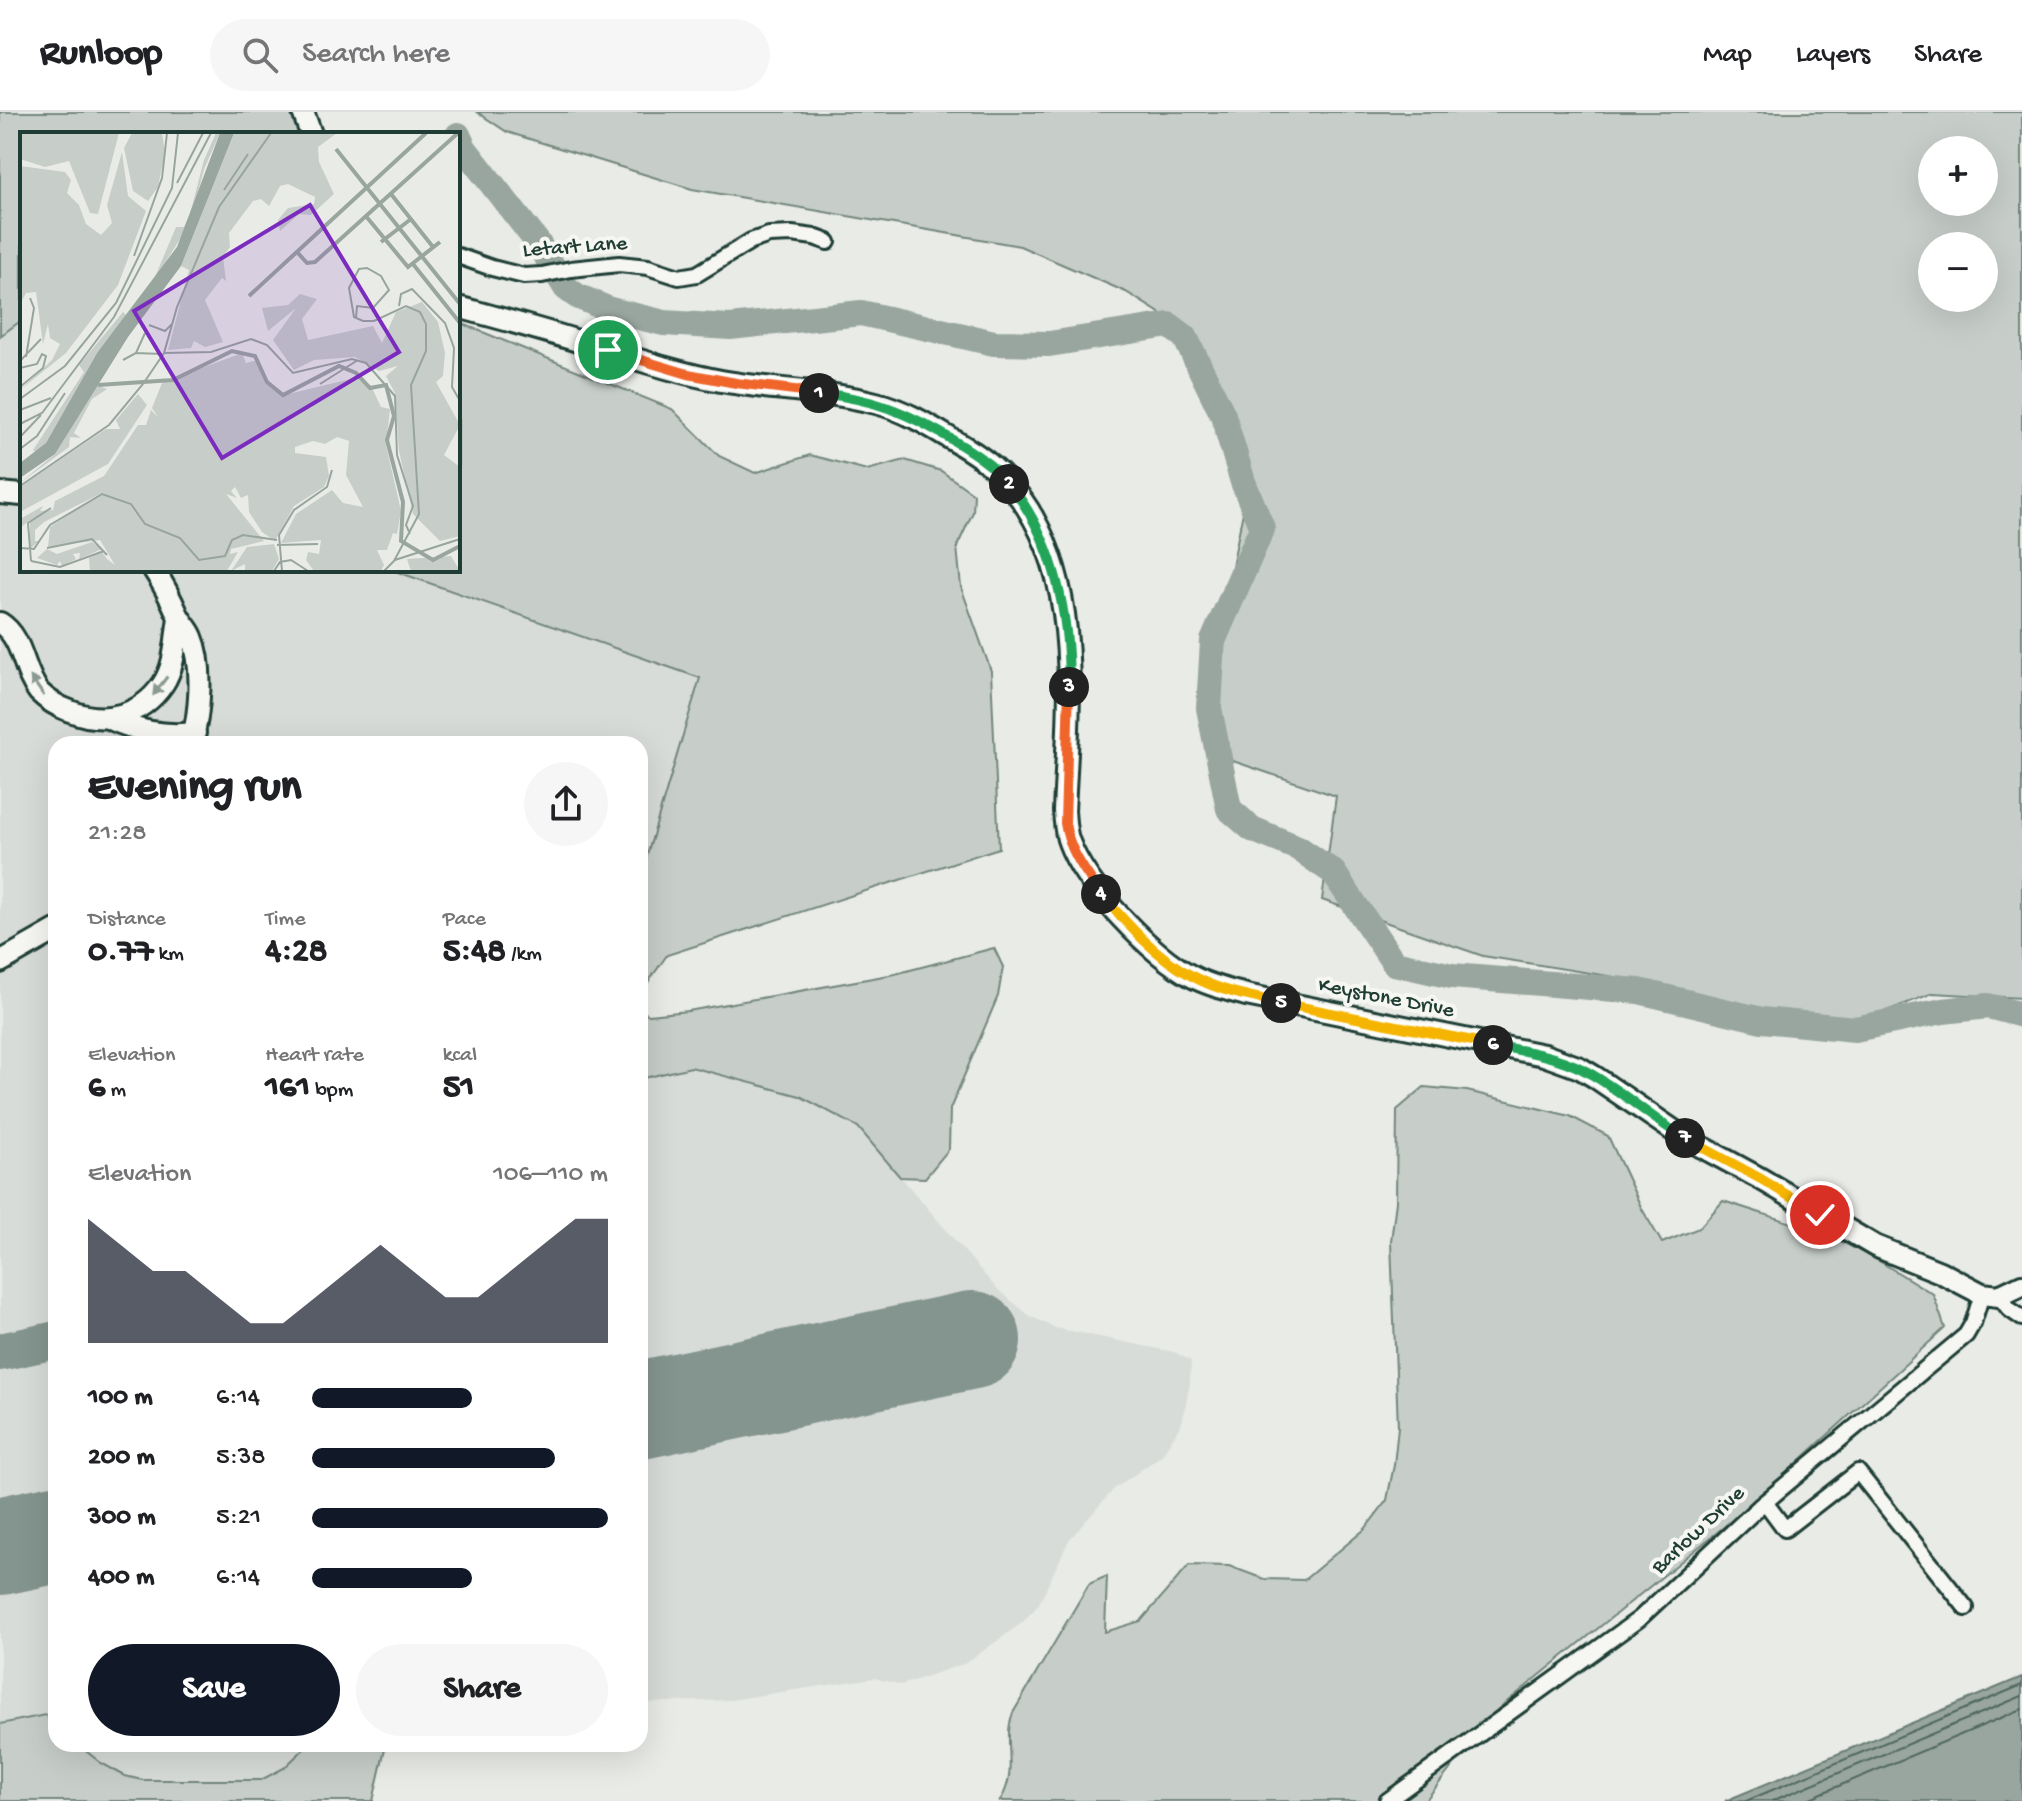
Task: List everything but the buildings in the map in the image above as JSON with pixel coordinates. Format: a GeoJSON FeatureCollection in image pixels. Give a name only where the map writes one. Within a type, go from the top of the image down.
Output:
{"type":"FeatureCollection","features":[{"type":"Feature","properties":{"kind":"street"},"geometry":{"type":"LineString","coordinates":[[303,112],[310,132]]}},
{"type":"Feature","properties":{"kind":"street","name":"Letart Lane"},"geometry":{"type":"LineString","coordinates":[[460,257],[513,274],[542,275],[619,264],[648,267],[670,276],[689,276],[751,241],[769,235],[792,234],[828,242]]}},
{"type":"Feature","properties":{"kind":"street","name":"Keystone Drive"},"geometry":{"type":"LineString","coordinates":[[460,308],[688,374],[878,403],[906,413],[931,427],[978,455],[997,471],[1030,513],[1061,592],[1069,665],[1064,811],[1070,844],[1081,867],[1118,913],[1152,947],[1179,968],[1211,984],[1246,995],[1544,1055],[1572,1065],[1615,1089],[1680,1135],[1875,1246],[1991,1295],[2022,1318]]}},
{"type":"Feature","properties":{"kind":"street"},"geometry":{"type":"LineString","coordinates":[[0,493],[20,495]]}},
{"type":"Feature","properties":{"kind":"street"},"geometry":{"type":"LineString","coordinates":[[155,572],[192,636],[200,695],[193,736]]}},
{"type":"Feature","properties":{"kind":"street"},"geometry":{"type":"LineString","coordinates":[[0,623],[11,632],[30,677],[41,694],[49,701],[81,715],[108,718],[125,715],[135,709],[156,693],[164,682],[173,661],[179,618]]}},
{"type":"Feature","properties":{"kind":"street"},"geometry":{"type":"LineString","coordinates":[[108,718],[145,736]]}},
{"type":"Feature","properties":{"kind":"street"},"geometry":{"type":"LineString","coordinates":[[0,962],[48,935]]}},
{"type":"Feature","properties":{"kind":"street"},"geometry":{"type":"LineString","coordinates":[[1991,1295],[2022,1285]]}},
{"type":"Feature","properties":{"kind":"street","name":"Barlow Drive"},"geometry":{"type":"LineString","coordinates":[[1387,1801],[1639,1619],[1765,1502],[1966,1335],[1991,1295]]}},
{"type":"Feature","properties":{"kind":"street"},"geometry":{"type":"LineString","coordinates":[[1765,1502],[1785,1529],[1858,1472],[1966,1608]]}},
{"type":"Feature","properties":{"kind":"shaded area"},"geometry":{"type":"Polygon","coordinates":[[[0,112],[296,112],[306,132],[20,132],[20,321],[0,336],[0,112]]]}},
{"type":"Feature","properties":{"kind":"shaded area"},"geometry":{"type":"Polygon","coordinates":[[[477,112],[2022,112],[2022,998],[1933,993],[1866,1019],[1788,1018],[1627,979],[1483,956],[1322,900],[1336,796],[1224,758],[1204,668],[1226,597],[1249,482],[1226,415],[1180,326],[1126,292],[1020,246],[692,189],[507,132],[477,112]]]}},
{"type":"Feature","properties":{"kind":"shaded area"},"geometry":{"type":"Polygon","coordinates":[[[20,321],[20,572],[398,572],[700,677],[648,852],[648,736],[48,736],[48,1718],[45,1715],[0,1724],[0,336],[20,321]]]}},
{"type":"Feature","properties":{"kind":"shaded area"},"geometry":{"type":"Polygon","coordinates":[[[460,323],[672,409],[719,456],[755,473],[810,455],[867,470],[905,460],[941,471],[974,494],[973,512],[957,547],[961,587],[991,671],[999,848],[667,955],[648,982],[648,852],[700,678],[398,572],[460,572],[460,323]]]}},
{"type":"Feature","properties":{"kind":"shaded area"},"geometry":{"type":"Polygon","coordinates":[[[994,948],[1003,967],[998,996],[950,1109],[949,1149],[925,1178],[900,1177],[858,1127],[800,1096],[691,1067],[648,1077],[648,1014],[688,1011],[895,974],[994,948]]]}},
{"type":"Feature","properties":{"kind":"shaded area"},"geometry":{"type":"Polygon","coordinates":[[[691,1067],[801,1096],[858,1127],[996,1288],[1030,1316],[1056,1328],[1174,1352],[1191,1361],[1182,1423],[1162,1455],[1114,1489],[1069,1540],[1039,1604],[1022,1623],[966,1663],[901,1685],[874,1678],[731,1700],[648,1703],[648,1077],[691,1067]]]}},
{"type":"Feature","properties":{"kind":"shaded area"},"geometry":{"type":"Polygon","coordinates":[[[1424,1087],[1467,1091],[1570,1116],[1608,1136],[1642,1209],[1662,1243],[1699,1228],[1723,1201],[1829,1235],[1879,1261],[1933,1294],[1945,1328],[1751,1505],[1498,1709],[1425,1801],[1000,1801],[1008,1783],[1009,1730],[1013,1713],[1089,1584],[1107,1576],[1105,1632],[1141,1621],[1189,1565],[1229,1566],[1264,1579],[1304,1580],[1365,1529],[1387,1500],[1398,1427],[1391,1241],[1396,1202],[1397,1110],[1424,1087]]]}},
{"type":"Feature","properties":{"kind":"shaded area"},"geometry":{"type":"Polygon","coordinates":[[[45,1715],[48,1718],[48,1752],[87,1752],[125,1776],[142,1780],[261,1780],[284,1768],[301,1752],[384,1752],[373,1801],[0,1801],[0,1724],[45,1715]]]}},
{"type":"Feature","properties":{"kind":"shaded area"},"geometry":{"type":"Polygon","coordinates":[[[87,1752],[301,1752],[284,1768],[261,1780],[142,1780],[125,1776],[87,1752]]]}},
{"type":"Feature","properties":{"kind":"water"},"geometry":{"type":"Polygon","coordinates":[[[2022,1677],[2022,1801],[1725,1801],[2022,1677]]]}},
{"type":"Feature","properties":{"kind":"waterway"},"geometry":{"type":"LineString","coordinates":[[460,139],[538,243],[566,288],[610,310],[664,323],[730,327],[861,313],[994,343],[1049,344],[1169,325],[1185,337],[1223,415],[1243,482],[1262,528],[1213,641],[1209,708],[1229,809],[1252,829],[1298,848],[1333,872],[1394,963],[1452,976],[1639,991],[1762,1020],[1855,1029],[1943,1011],[1988,1006],[2022,1015]]}},
{"type":"Feature","properties":{"kind":"taxiway"},"geometry":{"type":"LineString","coordinates":[[0,1352],[48,1342]]}},
{"type":"Feature","properties":{"kind":"runway"},"geometry":{"type":"LineString","coordinates":[[648,1408],[972,1340]]}},
{"type":"Feature","properties":{"kind":"runway"},"geometry":{"type":"LineString","coordinates":[[0,1546],[48,1536]]}},
{"type":"Feature","properties":{"kind":"route"},"geometry":{"type":"LineString","coordinates":[[608,350],[688,374],[878,403],[906,413],[931,427],[978,455],[997,471],[1030,513],[1061,592],[1069,665],[1064,811],[1066,834],[1081,867],[1101,894],[1142,937],[1179,968],[1211,984],[1246,995],[1563,1061],[1615,1089],[1680,1135],[1820,1215]]}}]}
